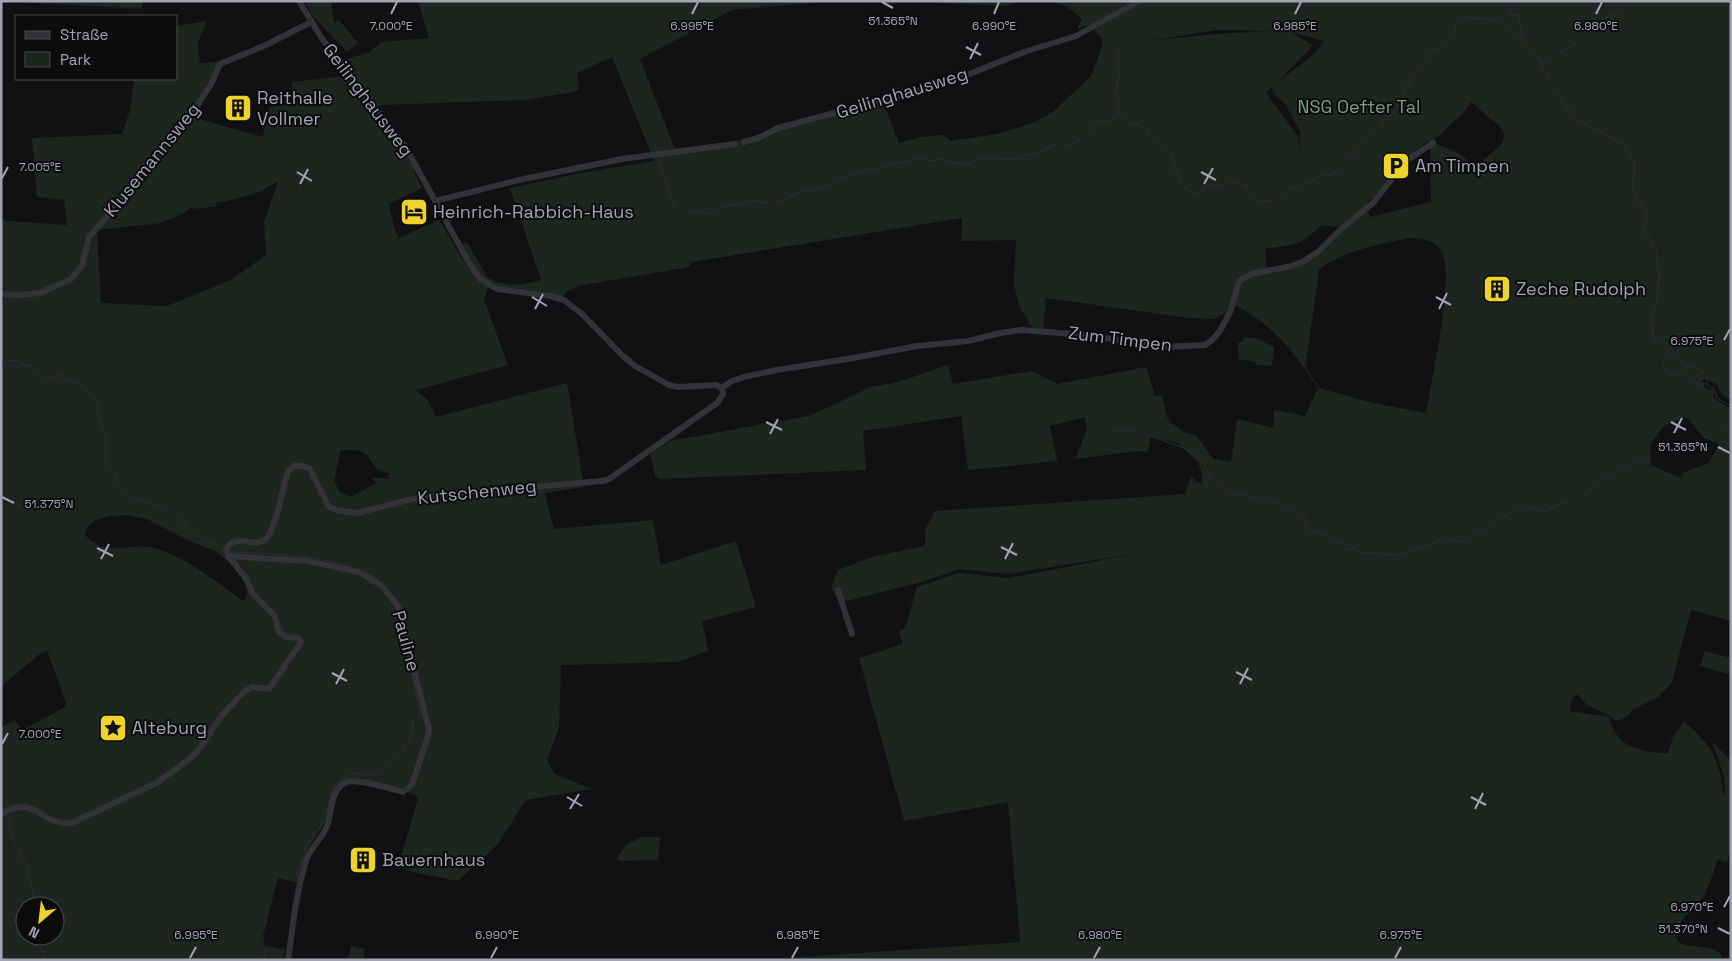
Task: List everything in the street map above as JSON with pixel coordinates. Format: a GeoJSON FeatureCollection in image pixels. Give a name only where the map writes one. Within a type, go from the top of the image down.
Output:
{"type":"FeatureCollection","features":[{"type":"Feature","properties":{"kind":"street","name":"Geilinghausweg"},"geometry":{"type":"LineString","coordinates":[[299,1],[311,22],[405,146],[468,263],[480,279],[502,290],[550,296],[564,300],[582,314],[635,366],[670,385],[678,387],[717,385],[722,388]]}},
{"type":"Feature","properties":{"kind":"street","name":"Geilinghausweg"},"geometry":{"type":"LineString","coordinates":[[744,142],[758,138],[778,128],[947,83],[1027,51],[1076,36],[1139,1]]}},
{"type":"Feature","properties":{"kind":"street","name":"Klusemannsweg"},"geometry":{"type":"LineString","coordinates":[[1,294],[21,295],[40,293],[71,279],[82,266],[89,237],[122,199],[147,164],[191,115],[211,84],[220,64],[266,45],[311,22]]}},
{"type":"Feature","properties":{"kind":"street","name":"Zum Timpen"},"geometry":{"type":"LineString","coordinates":[[722,388],[738,379],[777,370],[1022,330],[1084,335],[1165,347],[1205,345],[1220,331],[1231,310],[1239,281],[1251,274],[1292,266],[1318,252],[1338,231],[1373,203],[1406,161],[1433,143]]}},
{"type":"Feature","properties":{"kind":"street"},"geometry":{"type":"LineString","coordinates":[[434,201],[519,180],[622,159],[735,144]]}},
{"type":"Feature","properties":{"kind":"street","name":"Kutschenweg"},"geometry":{"type":"LineString","coordinates":[[228,556],[226,548],[233,542],[261,542],[267,538],[272,529],[288,471],[294,466],[303,466],[310,469],[329,507],[356,513],[424,496],[603,481],[717,402],[723,394],[722,388]]}},
{"type":"Feature","properties":{"kind":"street"},"geometry":{"type":"LineString","coordinates":[[1,814],[15,806],[28,806],[52,821],[62,824],[72,823],[124,799],[156,783],[192,758],[223,714],[244,692],[252,687],[269,689],[301,642],[298,638],[287,637],[278,632],[273,613],[253,594],[245,577],[228,556]]}},
{"type":"Feature","properties":{"kind":"street","name":"Pauline"},"geometry":{"type":"LineString","coordinates":[[228,556],[307,561],[359,572],[375,580],[398,606],[429,729],[412,785],[403,792],[351,781],[346,782],[338,789],[332,801],[327,828],[312,847],[307,859],[297,901],[288,960]]}},
{"type":"Feature","properties":{"kind":"street"},"geometry":{"type":"LineString","coordinates":[[838,590],[852,634]]}},
{"type":"Feature","properties":{"kind":"green space"},"geometry":{"type":"Polygon","coordinates":[[[1,1],[143,1],[142,9],[1,1]]]}},
{"type":"Feature","properties":{"kind":"green space"},"geometry":{"type":"Polygon","coordinates":[[[305,1],[331,1],[334,22],[339,20],[358,43],[347,52],[311,14],[305,1]]]}},
{"type":"Feature","properties":{"kind":"green space","name":"NSG Oefter Tal"},"geometry":{"type":"Polygon","coordinates":[[[418,1],[834,1],[732,10],[640,59],[675,149],[750,139],[907,93],[904,98],[885,107],[899,143],[921,137],[943,135],[951,141],[997,134],[1033,123],[1053,112],[1091,76],[1103,44],[1101,37],[1088,25],[1077,29],[1082,20],[1075,13],[1063,5],[1049,1],[1731,1],[1731,398],[1727,398],[1720,392],[1718,385],[1705,379],[1702,381],[1706,389],[1713,390],[1713,397],[1727,407],[1731,406],[1731,621],[1691,610],[1672,682],[1659,697],[1633,709],[1629,715],[1616,721],[1610,716],[1587,705],[1577,694],[1572,699],[1570,711],[1609,717],[1618,736],[1624,742],[1639,749],[1657,752],[1668,753],[1673,737],[1684,722],[1702,738],[1711,750],[1721,776],[1725,796],[1724,776],[1712,742],[1731,760],[1731,846],[1727,863],[1718,860],[1704,896],[1682,921],[1676,938],[1681,944],[1714,949],[1721,954],[1722,960],[779,960],[799,957],[1020,942],[1008,802],[904,821],[859,658],[903,644],[899,631],[905,628],[917,587],[959,573],[1009,578],[1133,554],[1009,574],[960,569],[925,581],[839,603],[831,587],[838,570],[872,557],[925,546],[925,530],[935,511],[1185,494],[1191,477],[1202,485],[1202,474],[1198,462],[1176,442],[1151,437],[1147,452],[1137,451],[1075,459],[1087,430],[1085,417],[1050,426],[1057,461],[968,470],[961,416],[863,431],[866,470],[660,479],[655,476],[650,454],[670,441],[809,416],[871,387],[898,382],[948,365],[953,384],[1032,371],[1057,384],[1146,367],[1155,396],[1162,395],[1170,422],[1184,432],[1197,437],[1214,459],[1231,462],[1237,419],[1274,428],[1274,410],[1305,416],[1318,388],[1282,340],[1248,312],[1234,305],[1231,310],[1214,319],[1189,318],[1046,298],[1043,330],[1034,329],[1020,308],[1014,285],[1016,240],[961,241],[962,218],[692,262],[689,267],[578,286],[566,292],[563,297],[502,288],[482,279],[460,245],[467,242],[487,277],[500,283],[514,284],[541,280],[510,188],[581,173],[654,161],[655,163],[612,57],[577,73],[579,90],[574,92],[524,100],[381,105],[377,107],[343,60],[370,52],[381,42],[429,38],[418,1]],[[1217,30],[1148,41],[1215,34],[1274,31],[1217,30]],[[1290,32],[1313,45],[1278,82],[1314,54],[1324,41],[1290,32]],[[1271,88],[1266,93],[1298,136],[1300,153],[1300,131],[1285,104],[1275,95],[1271,88]],[[1471,102],[1463,113],[1434,140],[1434,143],[1456,152],[1476,166],[1501,145],[1505,135],[1499,126],[1471,102]],[[1430,140],[1400,162],[1392,175],[1358,213],[1340,227],[1322,225],[1296,244],[1265,249],[1267,268],[1292,267],[1368,212],[1370,217],[1431,202],[1430,140]],[[1409,238],[1339,257],[1319,269],[1306,364],[1307,369],[1319,388],[1373,403],[1426,413],[1441,330],[1446,283],[1445,265],[1442,253],[1436,245],[1428,241],[1409,238]],[[1686,417],[1665,425],[1650,445],[1651,465],[1680,478],[1682,473],[1709,463],[1719,444],[1704,438],[1686,417]]]}},
{"type":"Feature","properties":{"kind":"green space"},"geometry":{"type":"Polygon","coordinates":[[[906,1],[1023,1],[1004,6],[906,1]]]}},
{"type":"Feature","properties":{"kind":"green space"},"geometry":{"type":"Polygon","coordinates":[[[207,21],[198,42],[200,63],[219,62],[189,116],[263,137],[269,107],[293,104],[292,82],[346,76],[392,127],[418,171],[414,172],[422,188],[389,204],[394,227],[399,238],[439,220],[466,265],[480,281],[489,287],[484,299],[508,365],[416,390],[427,399],[436,417],[567,383],[584,487],[545,493],[554,529],[653,520],[661,565],[736,541],[756,607],[702,621],[708,651],[677,662],[561,665],[559,727],[547,761],[555,774],[592,789],[526,800],[497,845],[458,881],[416,873],[398,867],[418,798],[412,793],[351,779],[330,802],[324,824],[308,849],[297,883],[278,878],[263,935],[265,946],[285,949],[283,960],[1,960],[1,727],[15,720],[22,730],[67,706],[47,650],[37,656],[1,687],[1,218],[7,221],[67,225],[64,200],[37,197],[32,138],[122,134],[130,110],[134,80],[178,80],[178,26],[207,21]],[[278,181],[261,191],[216,203],[217,206],[196,209],[192,207],[177,217],[162,223],[97,230],[101,303],[167,306],[231,280],[266,255],[264,222],[278,181]],[[341,450],[334,481],[340,492],[351,497],[376,483],[372,477],[389,479],[389,473],[375,467],[366,454],[354,450],[341,450]],[[126,515],[107,517],[90,524],[85,535],[93,542],[109,548],[144,547],[166,552],[200,570],[243,601],[247,596],[248,589],[238,570],[217,552],[189,541],[147,519],[126,515]]]}},
{"type":"Feature","properties":{"kind":"green space"},"geometry":{"type":"Polygon","coordinates":[[[1244,337],[1255,338],[1274,347],[1272,366],[1256,365],[1256,362],[1239,359],[1238,343],[1243,341],[1244,337]]]}},
{"type":"Feature","properties":{"kind":"green space"},"geometry":{"type":"Polygon","coordinates":[[[1705,651],[1731,658],[1729,674],[1700,666],[1705,651]]]}},
{"type":"Feature","properties":{"kind":"green space"},"geometry":{"type":"Polygon","coordinates":[[[642,837],[660,837],[658,860],[619,861],[617,858],[626,845],[642,837]]]}},
{"type":"Feature","properties":{"kind":"green space"},"geometry":{"type":"Polygon","coordinates":[[[351,946],[365,949],[363,960],[348,960],[351,946]]]}},
{"type":"Feature","properties":{"kind":"waterway"},"geometry":{"type":"LineString","coordinates":[[1522,1],[1508,13],[1512,16],[1519,15],[1523,43],[1538,56],[1547,76],[1571,114],[1578,121],[1623,144],[1634,162],[1632,186],[1634,193],[1646,212],[1645,230],[1656,251],[1659,275],[1657,297],[1651,318],[1654,341],[1661,341],[1667,350],[1667,355],[1663,359],[1666,369],[1674,377],[1676,374],[1693,378],[1698,386],[1704,383],[1713,388],[1717,398],[1728,405],[1731,404]]}},
{"type":"Feature","properties":{"kind":"waterway"},"geometry":{"type":"LineString","coordinates":[[1594,32],[1607,16],[1621,13],[1630,1]]}},
{"type":"Feature","properties":{"kind":"waterway"},"geometry":{"type":"LineString","coordinates":[[685,211],[711,214],[727,206],[756,200],[763,203],[775,199],[780,201],[798,193],[822,188],[851,174],[920,157],[931,161],[944,159],[967,165],[979,158],[1006,160],[1023,158],[1026,155],[1036,154],[1058,143],[1062,145],[1074,143],[1088,133],[1098,119],[1104,122],[1120,116],[1128,123],[1139,124],[1146,129],[1149,136],[1164,146],[1171,154],[1182,184],[1188,190],[1195,193],[1207,186],[1226,185],[1231,182],[1247,185],[1249,192],[1260,202],[1268,200],[1273,202],[1290,189],[1302,186],[1325,174],[1328,176],[1340,170],[1348,157],[1356,154],[1356,148],[1382,126],[1385,120],[1396,111],[1411,78],[1432,50],[1438,48],[1445,40],[1452,36],[1455,25],[1461,20],[1472,18],[1502,21],[1512,31],[1519,34],[1521,38]]}},
{"type":"Feature","properties":{"kind":"waterway"},"geometry":{"type":"LineString","coordinates":[[1542,62],[1558,55],[1580,40]]}},
{"type":"Feature","properties":{"kind":"waterway"},"geometry":{"type":"LineString","coordinates":[[1119,48],[1117,54],[1120,71],[1115,94],[1119,104],[1119,116]]}},
{"type":"Feature","properties":{"kind":"waterway"},"geometry":{"type":"LineString","coordinates":[[657,160],[663,172],[673,207],[676,209]]}},
{"type":"Feature","properties":{"kind":"waterway"},"geometry":{"type":"LineString","coordinates":[[1668,350],[1687,367],[1696,368],[1703,372],[1707,376],[1707,385]]}},
{"type":"Feature","properties":{"kind":"waterway"},"geometry":{"type":"LineString","coordinates":[[1,359],[6,361],[17,360],[20,364],[34,367],[46,380],[61,374],[65,379],[80,383],[98,401],[97,412],[106,438],[105,462],[113,470],[116,482],[132,498],[165,507],[182,519],[187,530],[218,545]]}},
{"type":"Feature","properties":{"kind":"waterway"},"geometry":{"type":"LineString","coordinates":[[1706,437],[1731,423]]}},
{"type":"Feature","properties":{"kind":"waterway"},"geometry":{"type":"LineString","coordinates":[[1110,431],[1137,431],[1184,448],[1202,459],[1211,479],[1228,493],[1281,505],[1287,510],[1295,508],[1304,516],[1308,530],[1327,536],[1342,544],[1346,550],[1354,548],[1361,552],[1396,555],[1428,546],[1445,538],[1464,542],[1516,509],[1528,509],[1530,507],[1543,512],[1571,499]]}},
{"type":"Feature","properties":{"kind":"waterway"},"geometry":{"type":"LineString","coordinates":[[1580,499],[1595,485],[1648,454]]}},
{"type":"Feature","properties":{"kind":"waterway"},"geometry":{"type":"LineString","coordinates":[[235,552],[327,561],[345,565],[379,579]]}},
{"type":"Feature","properties":{"kind":"waterway"},"geometry":{"type":"LineString","coordinates":[[296,876],[306,847],[324,821],[333,788],[349,773],[373,775],[399,756],[409,740],[414,720],[421,716],[405,647]]}},
{"type":"Feature","properties":{"kind":"waterway"},"geometry":{"type":"LineString","coordinates":[[11,813],[10,831],[23,857],[33,896]]}},
{"type":"Feature","properties":{"kind":"waterway"},"geometry":{"type":"LineString","coordinates":[[41,946],[45,960]]}},
{"type":"Feature","properties":{"kind":"waterway"},"geometry":{"type":"LineString","coordinates":[[263,960],[267,947]]}},
{"type":"Feature","properties":{"kind":"place","name":"Reithalle Vollmer"},"geometry":{"type":"Point","coordinates":[238,108]}},
{"type":"Feature","properties":{"kind":"place","name":"Am Timpen"},"geometry":{"type":"Point","coordinates":[1396,166]}},
{"type":"Feature","properties":{"kind":"place","name":"Heinrich-Rabbich-Haus"},"geometry":{"type":"Point","coordinates":[414,212]}},
{"type":"Feature","properties":{"kind":"place","name":"Zeche Rudolph"},"geometry":{"type":"Point","coordinates":[1497,289]}},
{"type":"Feature","properties":{"kind":"place","name":"Alteburg"},"geometry":{"type":"Point","coordinates":[113,728]}},
{"type":"Feature","properties":{"kind":"place","name":"Bauernhaus"},"geometry":{"type":"Point","coordinates":[363,860]}}]}
